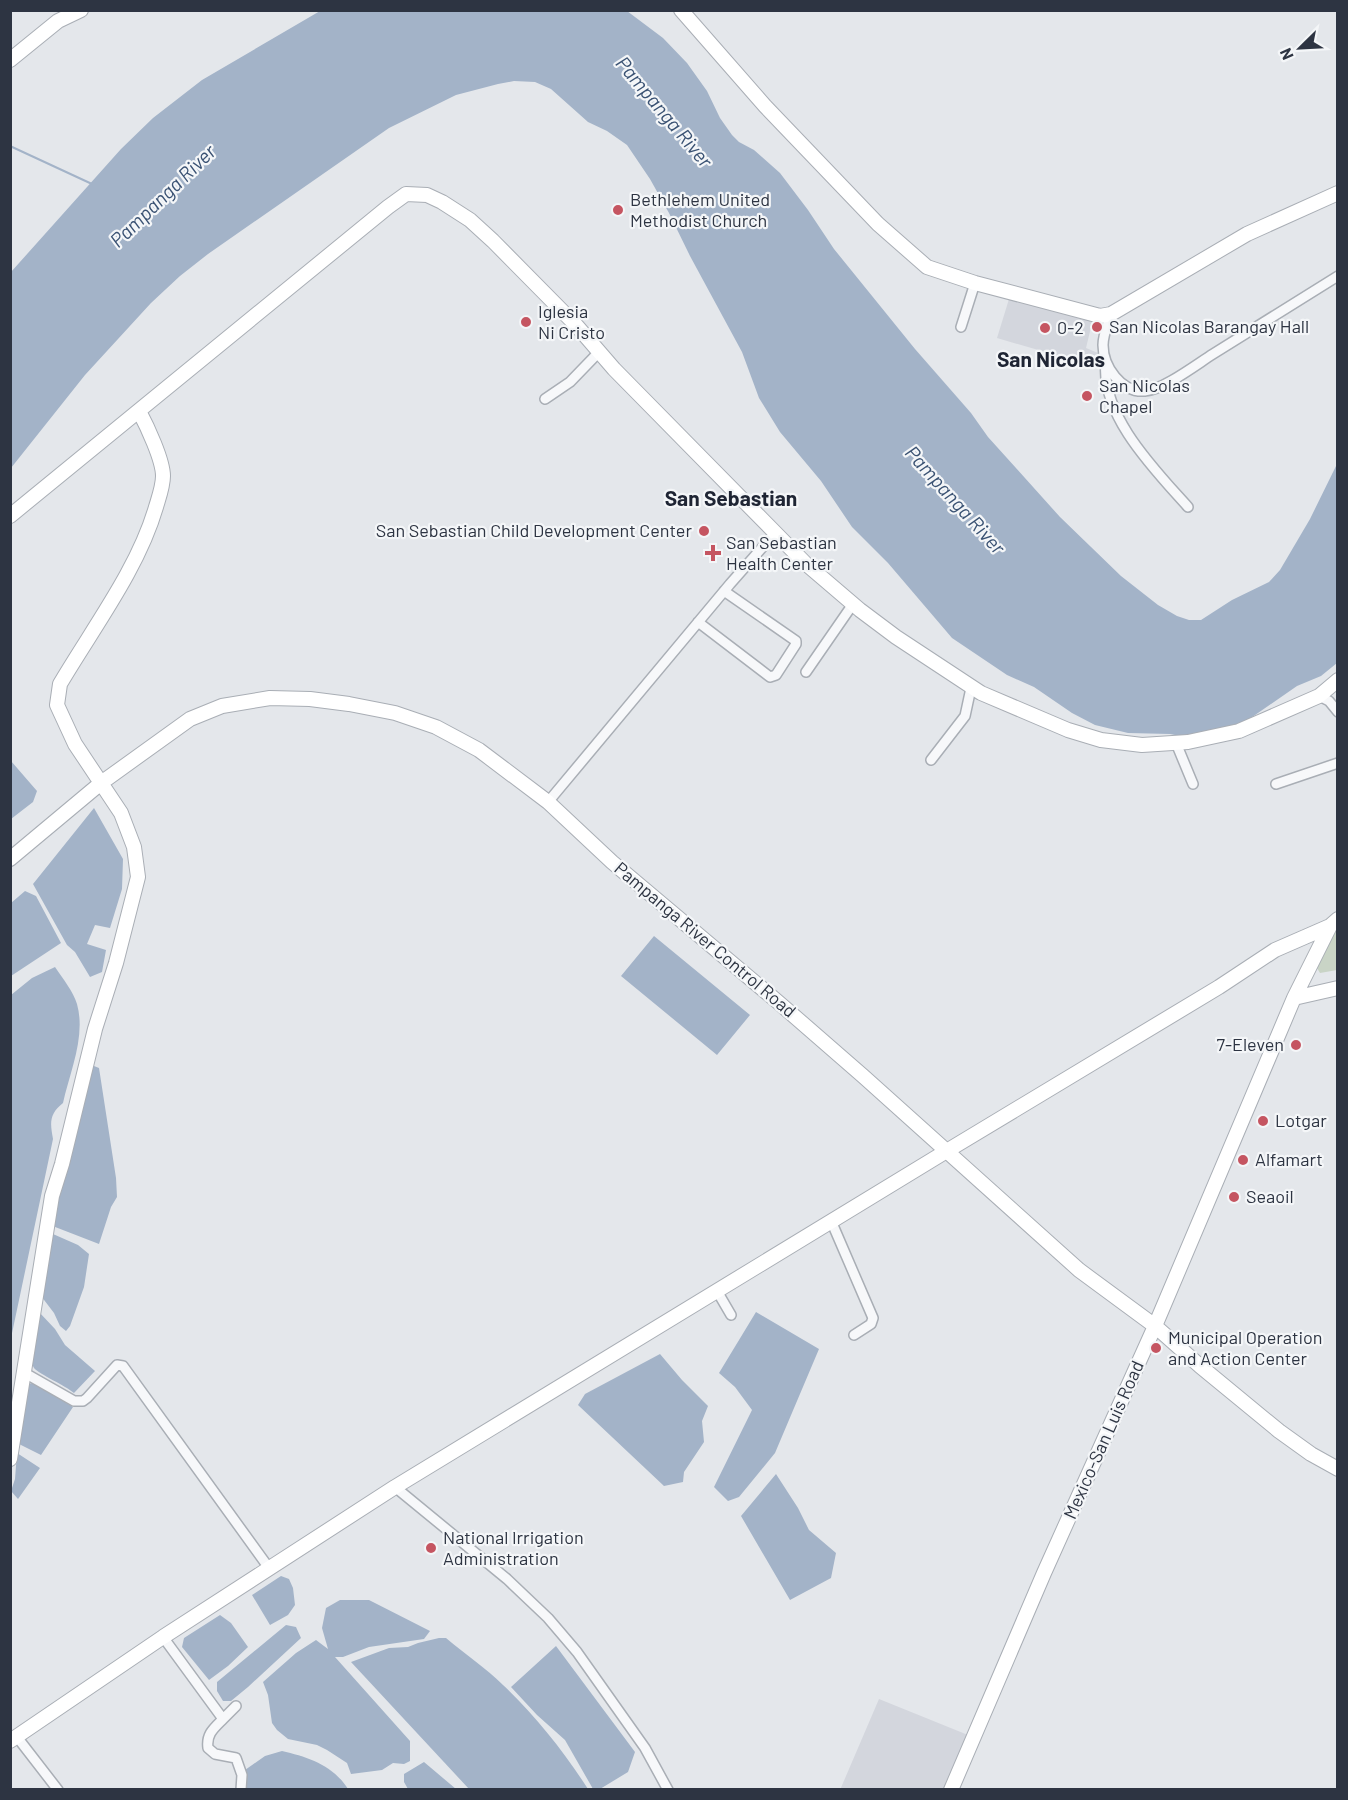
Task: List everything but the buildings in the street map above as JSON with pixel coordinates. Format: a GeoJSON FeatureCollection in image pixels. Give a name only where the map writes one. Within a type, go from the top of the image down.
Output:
{"type":"FeatureCollection","features":[{"type":"Feature","properties":{"kind":"street"},"geometry":{"type":"LineString","coordinates":[[10,60],[58,21],[81,10]]}},
{"type":"Feature","properties":{"kind":"street"},"geometry":{"type":"LineString","coordinates":[[681,10],[765,106],[878,224],[927,267],[975,283],[1100,315],[1111,314],[1247,234],[1338,193]]}},
{"type":"Feature","properties":{"kind":"street"},"geometry":{"type":"LineString","coordinates":[[10,516],[364,226],[406,194],[427,195],[470,220],[493,241],[548,296],[614,369],[826,582],[896,637],[971,688],[1068,730],[1101,740],[1142,745],[1176,743],[1239,731],[1319,696],[1338,681]]}},
{"type":"Feature","properties":{"kind":"street"},"geometry":{"type":"LineString","coordinates":[[1106,362],[1115,376],[1126,386],[1143,391],[1157,388],[1338,276]]}},
{"type":"Feature","properties":{"kind":"street"},"geometry":{"type":"LineString","coordinates":[[961,327],[975,283]]}},
{"type":"Feature","properties":{"kind":"street"},"geometry":{"type":"LineString","coordinates":[[1111,314],[1103,346],[1108,390],[1121,421],[1133,441],[1188,507]]}},
{"type":"Feature","properties":{"kind":"street"},"geometry":{"type":"LineString","coordinates":[[545,399],[570,382],[599,352]]}},
{"type":"Feature","properties":{"kind":"street"},"geometry":{"type":"LineString","coordinates":[[10,1459],[52,1196],[138,877],[134,847],[124,821],[75,744],[57,705],[60,684],[130,569],[149,531],[160,495],[164,475],[149,431],[139,411]]}},
{"type":"Feature","properties":{"kind":"street"},"geometry":{"type":"LineString","coordinates":[[548,802],[775,533]]}},
{"type":"Feature","properties":{"kind":"street"},"geometry":{"type":"LineString","coordinates":[[698,622],[770,677],[776,675],[796,641],[724,591]]}},
{"type":"Feature","properties":{"kind":"street"},"geometry":{"type":"LineString","coordinates":[[806,672],[853,604]]}},
{"type":"Feature","properties":{"kind":"street"},"geometry":{"type":"LineString","coordinates":[[931,760],[965,716],[971,688]]}},
{"type":"Feature","properties":{"kind":"street"},"geometry":{"type":"LineString","coordinates":[[1319,696],[1329,701],[1338,712]]}},
{"type":"Feature","properties":{"kind":"street","name":"Pampanga River Control Road"},"geometry":{"type":"LineString","coordinates":[[10,860],[101,783],[190,719],[222,706],[270,698],[310,699],[395,713],[436,727],[479,750],[548,802],[628,876],[846,1061],[1079,1270],[1155,1326],[1279,1431],[1311,1454],[1338,1469]]}},
{"type":"Feature","properties":{"kind":"street"},"geometry":{"type":"LineString","coordinates":[[1176,743],[1193,784]]}},
{"type":"Feature","properties":{"kind":"street"},"geometry":{"type":"LineString","coordinates":[[1276,784],[1338,763]]}},
{"type":"Feature","properties":{"kind":"street"},"geometry":{"type":"LineString","coordinates":[[55,1788],[14,1739],[163,1637],[395,1487],[1210,993],[1275,950],[1334,923]]}},
{"type":"Feature","properties":{"kind":"street","name":"Mexico-San Luis Road"},"geometry":{"type":"LineString","coordinates":[[951,1790],[1058,1541],[1155,1326],[1294,998],[1334,923]]}},
{"type":"Feature","properties":{"kind":"street"},"geometry":{"type":"LineString","coordinates":[[1294,998],[1338,988]]}},
{"type":"Feature","properties":{"kind":"street"},"geometry":{"type":"LineString","coordinates":[[832,1223],[873,1318],[871,1324],[854,1335]]}},
{"type":"Feature","properties":{"kind":"street"},"geometry":{"type":"LineString","coordinates":[[717,1292],[731,1315]]}},
{"type":"Feature","properties":{"kind":"street"},"geometry":{"type":"LineString","coordinates":[[23,1372],[74,1401],[83,1401],[110,1371],[117,1365],[123,1366],[270,1568]]}},
{"type":"Feature","properties":{"kind":"street"},"geometry":{"type":"LineString","coordinates":[[395,1487],[507,1579],[548,1617],[577,1652],[645,1749],[668,1790]]}},
{"type":"Feature","properties":{"kind":"street"},"geometry":{"type":"LineString","coordinates":[[163,1637],[223,1719]]}},
{"type":"Feature","properties":{"kind":"street"},"geometry":{"type":"LineString","coordinates":[[236,1706],[207,1739],[208,1748],[215,1754],[236,1758],[242,1775],[241,1790]]}},
{"type":"Feature","properties":{"kind":"shaded area","name":"0-2"},"geometry":{"type":"Polygon","coordinates":[[[1009,299],[1034,303],[1093,319],[1086,348],[1098,353],[1093,366],[997,338],[1009,299]]]}},
{"type":"Feature","properties":{"kind":"shaded area"},"geometry":{"type":"Polygon","coordinates":[[[879,1699],[968,1735],[944,1789],[840,1790],[879,1699]]]}},
{"type":"Feature","properties":{"kind":"green space"},"geometry":{"type":"Polygon","coordinates":[[[1337,928],[1337,970],[1320,973],[1317,968],[1323,952],[1330,936],[1337,928]]]}},
{"type":"Feature","properties":{"kind":"water","name":"Pampanga River"},"geometry":{"type":"Polygon","coordinates":[[[320,11],[627,11],[663,38],[687,63],[707,91],[720,118],[732,135],[739,142],[754,150],[780,173],[834,249],[915,349],[971,413],[988,437],[1060,517],[1121,576],[1158,605],[1177,616],[1189,620],[1201,620],[1232,600],[1269,582],[1280,570],[1310,519],[1337,464],[1337,663],[1321,676],[1297,686],[1245,722],[1224,727],[1205,736],[1190,738],[1170,734],[1128,733],[1095,725],[1072,713],[1034,687],[1007,675],[952,638],[888,563],[852,527],[821,481],[780,432],[759,398],[742,352],[669,213],[627,145],[607,131],[588,122],[551,89],[535,82],[514,81],[456,95],[389,128],[208,254],[151,303],[85,375],[11,468],[11,272],[121,149],[153,118],[202,80],[320,11]]]}},
{"type":"Feature","properties":{"kind":"water"},"geometry":{"type":"Polygon","coordinates":[[[11,761],[37,791],[33,802],[11,819],[11,761]]]}},
{"type":"Feature","properties":{"kind":"water"},"geometry":{"type":"Polygon","coordinates":[[[94,808],[123,859],[122,889],[110,928],[95,925],[87,944],[106,950],[102,972],[90,977],[75,952],[67,945],[33,884],[94,808]]]}},
{"type":"Feature","properties":{"kind":"water"},"geometry":{"type":"Polygon","coordinates":[[[25,891],[36,896],[61,943],[11,976],[11,903],[25,891]]]}},
{"type":"Feature","properties":{"kind":"water"},"geometry":{"type":"Polygon","coordinates":[[[654,936],[750,1015],[717,1055],[621,976],[654,936]]]}},
{"type":"Feature","properties":{"kind":"water"},"geometry":{"type":"Polygon","coordinates":[[[55,967],[77,1004],[80,1029],[63,1103],[55,1111],[52,1119],[53,1139],[11,1338],[11,995],[32,978],[55,967]]]}},
{"type":"Feature","properties":{"kind":"water"},"geometry":{"type":"Polygon","coordinates":[[[94,1066],[99,1068],[117,1197],[111,1207],[99,1244],[50,1225],[88,1070],[94,1066]]]}},
{"type":"Feature","properties":{"kind":"water"},"geometry":{"type":"Polygon","coordinates":[[[53,1234],[78,1245],[89,1254],[84,1287],[70,1326],[66,1331],[60,1326],[54,1313],[38,1292],[48,1238],[53,1234]]]}},
{"type":"Feature","properties":{"kind":"water"},"geometry":{"type":"Polygon","coordinates":[[[39,1312],[55,1329],[65,1345],[95,1371],[74,1393],[34,1368],[32,1349],[39,1312]]]}},
{"type":"Feature","properties":{"kind":"water"},"geometry":{"type":"Polygon","coordinates":[[[756,1312],[819,1349],[775,1453],[739,1497],[728,1501],[714,1487],[752,1410],[735,1387],[719,1373],[756,1312]]]}},
{"type":"Feature","properties":{"kind":"water"},"geometry":{"type":"Polygon","coordinates":[[[660,1354],[708,1406],[702,1421],[704,1442],[684,1472],[683,1482],[664,1486],[578,1405],[585,1394],[660,1354]]]}},
{"type":"Feature","properties":{"kind":"water"},"geometry":{"type":"Polygon","coordinates":[[[34,1383],[73,1407],[41,1455],[19,1444],[27,1384],[34,1383]]]}},
{"type":"Feature","properties":{"kind":"water"},"geometry":{"type":"Polygon","coordinates":[[[17,1453],[40,1468],[18,1499],[11,1491],[15,1479],[17,1453]]]}},
{"type":"Feature","properties":{"kind":"water"},"geometry":{"type":"Polygon","coordinates":[[[776,1474],[809,1530],[836,1553],[831,1578],[790,1600],[741,1516],[776,1474]]]}},
{"type":"Feature","properties":{"kind":"water"},"geometry":{"type":"Polygon","coordinates":[[[281,1576],[289,1579],[293,1588],[295,1605],[288,1615],[270,1625],[252,1595],[281,1576]]]}},
{"type":"Feature","properties":{"kind":"water"},"geometry":{"type":"Polygon","coordinates":[[[340,1600],[369,1600],[430,1631],[424,1639],[369,1647],[343,1657],[335,1657],[410,1741],[410,1761],[404,1764],[393,1763],[382,1770],[351,1774],[347,1763],[327,1750],[317,1745],[288,1739],[272,1723],[268,1695],[263,1682],[296,1653],[316,1640],[328,1649],[322,1628],[326,1608],[340,1600]]]}},
{"type":"Feature","properties":{"kind":"water"},"geometry":{"type":"Polygon","coordinates":[[[220,1615],[231,1623],[248,1647],[209,1680],[182,1647],[184,1638],[220,1615]]]}},
{"type":"Feature","properties":{"kind":"water"},"geometry":{"type":"Polygon","coordinates":[[[286,1625],[296,1627],[301,1638],[231,1701],[223,1701],[217,1691],[217,1682],[286,1625]]]}},
{"type":"Feature","properties":{"kind":"water"},"geometry":{"type":"Polygon","coordinates":[[[446,1638],[490,1673],[527,1709],[588,1789],[469,1789],[351,1662],[389,1648],[408,1647],[446,1638]]]}},
{"type":"Feature","properties":{"kind":"water"},"geometry":{"type":"Polygon","coordinates":[[[556,1646],[635,1752],[628,1772],[600,1789],[593,1789],[565,1740],[511,1687],[556,1646]]]}},
{"type":"Feature","properties":{"kind":"water"},"geometry":{"type":"Polygon","coordinates":[[[282,1751],[319,1763],[335,1774],[348,1789],[244,1790],[245,1770],[265,1756],[282,1751]]]}},
{"type":"Feature","properties":{"kind":"water"},"geometry":{"type":"Polygon","coordinates":[[[424,1762],[456,1789],[408,1789],[404,1782],[404,1774],[424,1762]]]}},
{"type":"Feature","properties":{"kind":"waterway"},"geometry":{"type":"LineString","coordinates":[[10,146],[92,184]]}},
{"type":"Feature","properties":{"kind":"place","name":"Bethlehem United Methodist Church"},"geometry":{"type":"Point","coordinates":[618,210]}},
{"type":"Feature","properties":{"kind":"place","name":"Iglesia Ni Cristo"},"geometry":{"type":"Point","coordinates":[526,322]}},
{"type":"Feature","properties":{"kind":"place","name":"San Nicolas Barangay Hall"},"geometry":{"type":"Point","coordinates":[1097,327]}},
{"type":"Feature","properties":{"kind":"place","name":"0-2"},"geometry":{"type":"Point","coordinates":[1045,328]}},
{"type":"Feature","properties":{"kind":"place","name":"San Nicolas Chapel"},"geometry":{"type":"Point","coordinates":[1087,396]}},
{"type":"Feature","properties":{"kind":"place","name":"San Sebastian Child Development Center"},"geometry":{"type":"Point","coordinates":[704,531]}},
{"type":"Feature","properties":{"kind":"place","name":"San Sebastian Health Center"},"geometry":{"type":"Point","coordinates":[713,553]}},
{"type":"Feature","properties":{"kind":"place","name":"7-Eleven"},"geometry":{"type":"Point","coordinates":[1296,1045]}},
{"type":"Feature","properties":{"kind":"place","name":"Lotgar"},"geometry":{"type":"Point","coordinates":[1263,1121]}},
{"type":"Feature","properties":{"kind":"place","name":"Alfamart"},"geometry":{"type":"Point","coordinates":[1243,1160]}},
{"type":"Feature","properties":{"kind":"place","name":"Seaoil"},"geometry":{"type":"Point","coordinates":[1234,1197]}},
{"type":"Feature","properties":{"kind":"place","name":"Municipal Operation and Action Center"},"geometry":{"type":"Point","coordinates":[1156,1348]}},
{"type":"Feature","properties":{"kind":"place","name":"National Irrigation Administration"},"geometry":{"type":"Point","coordinates":[431,1548]}},
{"type":"Feature","properties":{"kind":"district","name":"San Nicolas"},"geometry":{"type":"Point","coordinates":[1051,360]}},
{"type":"Feature","properties":{"kind":"district","name":"San Sebastian"},"geometry":{"type":"Point","coordinates":[731,499]}}]}
